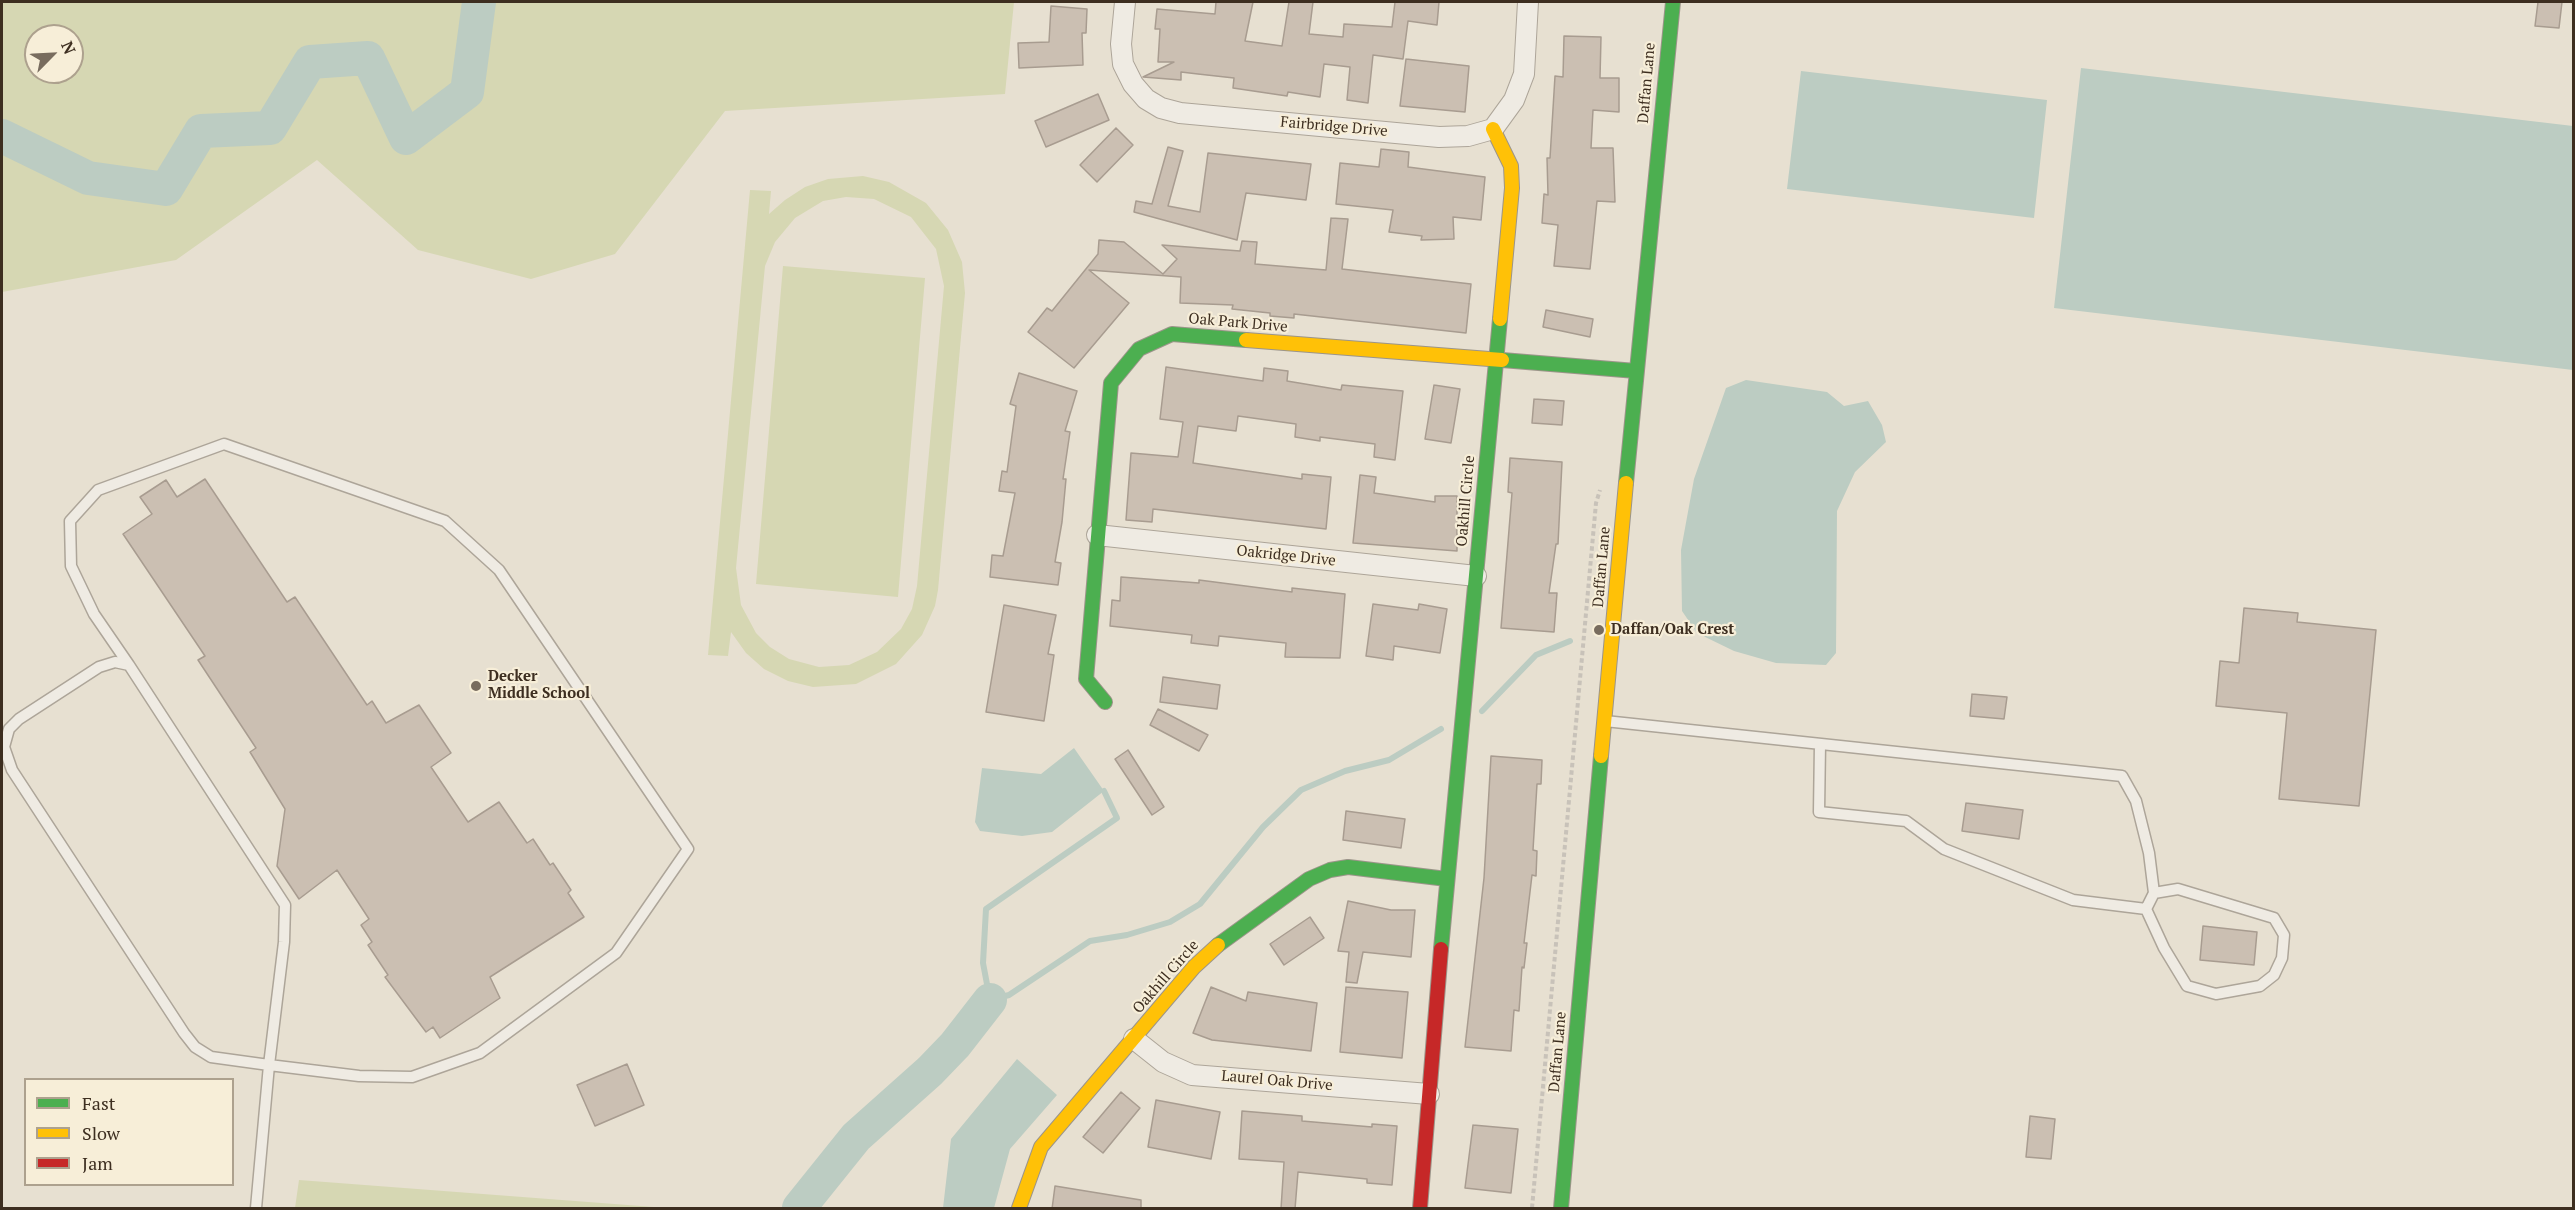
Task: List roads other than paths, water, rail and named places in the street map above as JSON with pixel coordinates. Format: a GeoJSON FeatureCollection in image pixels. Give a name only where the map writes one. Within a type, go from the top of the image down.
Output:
{"type":"FeatureCollection","features":[{"type":"Feature","properties":{"kind":"street","name":"Fairbridge Drive"},"geometry":{"type":"LineString","coordinates":[[1125,2],[1121,44],[1123,64],[1133,84],[1146,99],[1161,108],[1180,113],[1439,137],[1468,136],[1493,129]]}},
{"type":"Feature","properties":{"kind":"street"},"geometry":{"type":"LineString","coordinates":[[1493,129],[1514,100],[1524,74],[1528,2]]}},
{"type":"Feature","properties":{"kind":"street","name":"Daffan Lane"},"geometry":{"type":"LineString","coordinates":[[1561,1209],[1636,371],[1673,2]]}},
{"type":"Feature","properties":{"kind":"street","name":"Oakhill Circle"},"geometry":{"type":"LineString","coordinates":[[1420,1209],[1447,879],[1512,188],[1510,166],[1493,129]]}},
{"type":"Feature","properties":{"kind":"street","name":"Oak Park Drive"},"geometry":{"type":"LineString","coordinates":[[1105,702],[1086,679],[1097,535],[1112,382],[1139,350],[1172,334],[1636,371]]}},
{"type":"Feature","properties":{"kind":"street","name":"Oakridge Drive"},"geometry":{"type":"LineString","coordinates":[[1097,535],[1476,576]]}},
{"type":"Feature","properties":{"kind":"street","name":"Oakhill Circle"},"geometry":{"type":"LineString","coordinates":[[1019,1209],[1041,1147],[1194,967],[1215,946],[1309,879],[1330,870],[1348,867],[1447,879]]}},
{"type":"Feature","properties":{"kind":"street","name":"Laurel Oak Drive"},"geometry":{"type":"LineString","coordinates":[[1134,1039],[1163,1062],[1192,1075],[1430,1094]]}},
{"type":"Feature","properties":{"kind":"lane"},"geometry":{"type":"LineString","coordinates":[[129,665],[115,662],[99,668],[19,718],[9,729],[4,747],[12,770],[195,1047],[211,1058],[269,1065],[359,1076],[412,1077],[480,1053],[616,953],[688,849],[499,570],[445,521],[224,444],[98,490],[70,520],[71,566],[94,615],[129,665],[285,905],[284,942],[269,1065],[256,1209]]}},
{"type":"Feature","properties":{"kind":"lane"},"geometry":{"type":"LineString","coordinates":[[1605,721],[2122,776],[2136,801],[2149,853],[2154,892],[2146,909],[2164,948],[2187,986],[2216,994],[2260,986],[2274,975],[2282,958],[2284,935],[2274,918],[2178,889],[2154,892]]}},
{"type":"Feature","properties":{"kind":"lane"},"geometry":{"type":"LineString","coordinates":[[1820,744],[1819,812],[1906,821],[1944,849],[2073,900],[2146,909]]}},
{"type":"Feature","properties":{"kind":"waterway"},"geometry":{"type":"LineString","coordinates":[[2,136],[88,178],[166,189],[201,131],[270,128],[310,62],[368,58],[406,138],[467,92],[479,2]]}},
{"type":"Feature","properties":{"kind":"waterway"},"geometry":{"type":"LineString","coordinates":[[1482,711],[1536,655],[1570,641]]}},
{"type":"Feature","properties":{"kind":"waterway"},"geometry":{"type":"LineString","coordinates":[[1104,791],[1117,818],[986,909],[983,963],[990,1000],[1009,995],[1090,941],[1127,935],[1170,922],[1200,904],[1263,827],[1301,790],[1345,771],[1389,760],[1441,729]]}},
{"type":"Feature","properties":{"kind":"waterway"},"geometry":{"type":"LineString","coordinates":[[799,1208],[856,1137],[930,1071],[955,1045],[990,1000]]}},
{"type":"Feature","properties":{"kind":"place","name":"Daffan/Oak Crest"},"geometry":{"type":"Point","coordinates":[1599,630]}},
{"type":"Feature","properties":{"kind":"place","name":"Decker Middle School"},"geometry":{"type":"Point","coordinates":[476,686]}}]}
